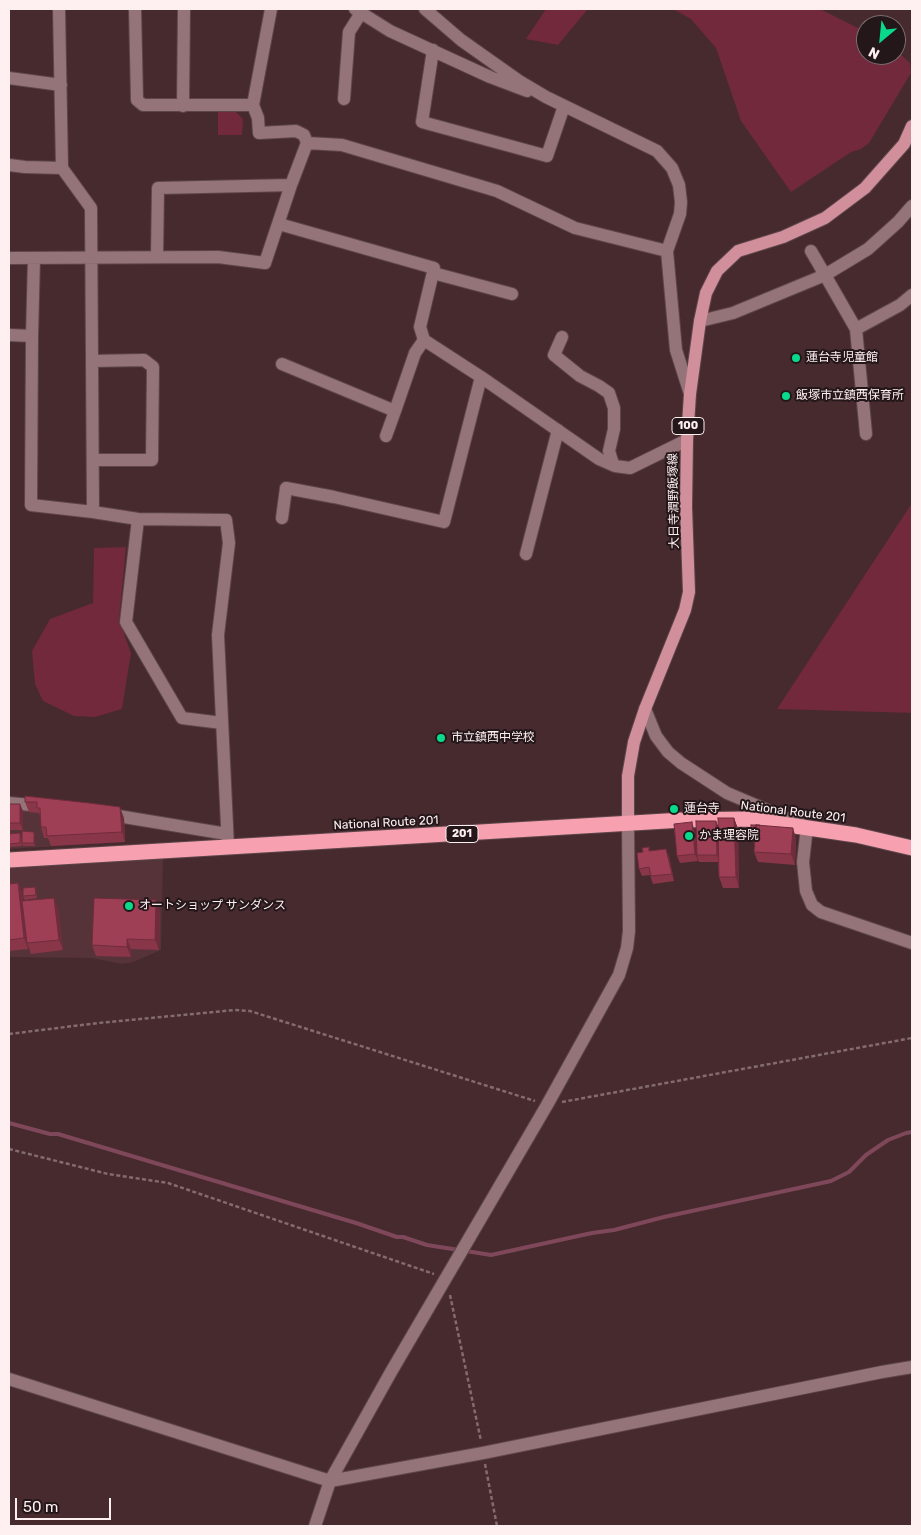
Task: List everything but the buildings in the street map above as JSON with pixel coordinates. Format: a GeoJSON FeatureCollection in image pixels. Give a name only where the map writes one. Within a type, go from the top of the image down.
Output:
{"type":"FeatureCollection","features":[{"type":"Feature","properties":{"kind":"highway","name":"National Route 201"},"geometry":{"type":"LineString","coordinates":[[9,860],[228,840],[628,824],[683,820],[747,819],[856,835],[912,848]]}},
{"type":"Feature","properties":{"kind":"main road","name":"大日寺潤野飯塚線"},"geometry":{"type":"LineString","coordinates":[[628,824],[628,776],[634,742],[645,709],[685,610],[689,592],[686,507],[687,440],[690,394],[700,321],[706,293],[717,271],[738,251],[783,236],[825,218],[865,188],[904,144],[912,126]]}},
{"type":"Feature","properties":{"kind":"street"},"geometry":{"type":"LineString","coordinates":[[59,9],[62,168],[91,208],[93,512]]}},
{"type":"Feature","properties":{"kind":"street"},"geometry":{"type":"LineString","coordinates":[[135,9],[137,100],[143,105],[253,105]]}},
{"type":"Feature","properties":{"kind":"street"},"geometry":{"type":"LineString","coordinates":[[183,106],[184,9]]}},
{"type":"Feature","properties":{"kind":"street"},"geometry":{"type":"LineString","coordinates":[[9,258],[218,257],[266,263],[291,185],[307,143],[304,135],[296,131],[259,133],[258,118],[253,105],[271,9]]}},
{"type":"Feature","properties":{"kind":"street"},"geometry":{"type":"LineString","coordinates":[[425,9],[461,40],[519,81],[546,97],[657,151],[669,164],[680,185],[681,202],[680,214],[667,251],[676,350],[690,394]]}},
{"type":"Feature","properties":{"kind":"street"},"geometry":{"type":"LineString","coordinates":[[344,99],[348,32],[358,11],[390,31],[518,88],[546,97]]}},
{"type":"Feature","properties":{"kind":"street"},"geometry":{"type":"LineString","coordinates":[[433,50],[422,122],[547,156],[564,106]]}},
{"type":"Feature","properties":{"kind":"street"},"geometry":{"type":"LineString","coordinates":[[9,78],[61,85]]}},
{"type":"Feature","properties":{"kind":"street"},"geometry":{"type":"LineString","coordinates":[[307,143],[342,145],[497,191],[575,228],[667,251]]}},
{"type":"Feature","properties":{"kind":"street"},"geometry":{"type":"LineString","coordinates":[[9,165],[62,168]]}},
{"type":"Feature","properties":{"kind":"street"},"geometry":{"type":"LineString","coordinates":[[157,257],[158,188],[291,185]]}},
{"type":"Feature","properties":{"kind":"street"},"geometry":{"type":"LineString","coordinates":[[700,321],[733,313],[825,275],[868,249],[898,222],[912,206]]}},
{"type":"Feature","properties":{"kind":"street"},"geometry":{"type":"LineString","coordinates":[[279,224],[434,268],[420,327],[424,340],[481,376],[599,459],[630,468],[687,440]]}},
{"type":"Feature","properties":{"kind":"street"},"geometry":{"type":"LineString","coordinates":[[811,251],[856,329],[866,434]]}},
{"type":"Feature","properties":{"kind":"street"},"geometry":{"type":"LineString","coordinates":[[34,258],[31,505],[138,519],[226,520],[229,543],[218,635],[228,840],[90,811]]}},
{"type":"Feature","properties":{"kind":"street"},"geometry":{"type":"LineString","coordinates":[[433,273],[512,294]]}},
{"type":"Feature","properties":{"kind":"street"},"geometry":{"type":"LineString","coordinates":[[856,329],[900,305],[912,295]]}},
{"type":"Feature","properties":{"kind":"street"},"geometry":{"type":"LineString","coordinates":[[9,335],[32,336]]}},
{"type":"Feature","properties":{"kind":"street"},"geometry":{"type":"LineString","coordinates":[[562,337],[554,355],[580,376],[609,393],[614,408],[614,429],[609,451],[612,464]]}},
{"type":"Feature","properties":{"kind":"street"},"geometry":{"type":"LineString","coordinates":[[386,436],[415,353],[424,340]]}},
{"type":"Feature","properties":{"kind":"street"},"geometry":{"type":"LineString","coordinates":[[92,361],[144,360],[153,368],[152,460],[93,460]]}},
{"type":"Feature","properties":{"kind":"street"},"geometry":{"type":"LineString","coordinates":[[282,364],[395,411]]}},
{"type":"Feature","properties":{"kind":"street"},"geometry":{"type":"LineString","coordinates":[[282,518],[286,488],[444,522],[481,376]]}},
{"type":"Feature","properties":{"kind":"street"},"geometry":{"type":"LineString","coordinates":[[526,554],[558,430]]}},
{"type":"Feature","properties":{"kind":"street"},"geometry":{"type":"LineString","coordinates":[[138,519],[126,622],[182,718],[222,723]]}},
{"type":"Feature","properties":{"kind":"street"},"geometry":{"type":"LineString","coordinates":[[645,709],[656,736],[668,752],[681,763],[728,792],[807,827],[803,862],[806,891],[812,905],[821,912],[912,943]]}},
{"type":"Feature","properties":{"kind":"street"},"geometry":{"type":"LineString","coordinates":[[9,803],[55,807]]}},
{"type":"Feature","properties":{"kind":"street"},"geometry":{"type":"LineString","coordinates":[[315,1526],[330,1481],[391,1372],[547,1105],[619,975],[627,948],[629,931],[628,824]]}},
{"type":"Feature","properties":{"kind":"street"},"geometry":{"type":"LineString","coordinates":[[9,1379],[330,1481],[483,1453],[912,1367]]}},
{"type":"Feature","properties":{"kind":"path"},"geometry":{"type":"LineString","coordinates":[[9,1034],[98,1023],[225,1011],[250,1011],[547,1105],[912,1038]]}},
{"type":"Feature","properties":{"kind":"path"},"geometry":{"type":"LineString","coordinates":[[9,1148],[108,1174],[168,1184],[448,1275],[497,1526]]}},
{"type":"Feature","properties":{"kind":"shaded area"},"geometry":{"type":"Polygon","coordinates":[[[546,9],[588,9],[558,45],[526,39],[546,9]]]}},
{"type":"Feature","properties":{"kind":"shaded area"},"geometry":{"type":"Polygon","coordinates":[[[673,9],[820,9],[856,27],[856,65],[906,65],[906,59],[910,63],[911,73],[869,143],[861,149],[851,152],[791,192],[741,121],[716,48],[691,19],[673,9]]]}},
{"type":"Feature","properties":{"kind":"shaded area"},"geometry":{"type":"Polygon","coordinates":[[[218,112],[236,112],[243,119],[242,135],[218,135],[218,112]]]}},
{"type":"Feature","properties":{"kind":"shaded area"},"geometry":{"type":"Polygon","coordinates":[[[912,503],[912,713],[777,709],[912,503]]]}},
{"type":"Feature","properties":{"kind":"shaded area"},"geometry":{"type":"Polygon","coordinates":[[[126,547],[119,620],[131,653],[122,709],[95,717],[74,716],[43,701],[35,684],[32,651],[50,619],[93,603],[94,548],[126,547]]]}},
{"type":"Feature","properties":{"kind":"shaded area"},"geometry":{"type":"Polygon","coordinates":[[[9,807],[124,818],[125,842],[9,849],[9,807]]]}},
{"type":"Feature","properties":{"kind":"shaded area"},"geometry":{"type":"Polygon","coordinates":[[[163,858],[161,950],[133,962],[122,964],[92,958],[9,957],[9,867],[163,858]]]}},
{"type":"Feature","properties":{"kind":"waterway"},"geometry":{"type":"LineString","coordinates":[[9,1123],[50,1134],[58,1134],[397,1237],[403,1237],[427,1245],[459,1250]]}},
{"type":"Feature","properties":{"kind":"waterway"},"geometry":{"type":"LineString","coordinates":[[466,1251],[491,1255],[614,1230],[664,1217],[831,1181],[849,1172],[866,1155],[888,1140],[912,1132]]}},
{"type":"Feature","properties":{"kind":"place","name":"蓮台寺児童館"},"geometry":{"type":"Point","coordinates":[796,358]}},
{"type":"Feature","properties":{"kind":"place","name":"飯塚市立鎮西保育所"},"geometry":{"type":"Point","coordinates":[786,396]}},
{"type":"Feature","properties":{"kind":"place","name":"市立鎮西中学校"},"geometry":{"type":"Point","coordinates":[441,738]}},
{"type":"Feature","properties":{"kind":"place","name":"蓮台寺"},"geometry":{"type":"Point","coordinates":[674,809]}},
{"type":"Feature","properties":{"kind":"place","name":"かま理容院"},"geometry":{"type":"Point","coordinates":[689,836]}},
{"type":"Feature","properties":{"kind":"place","name":"オートショップ サンダンス"},"geometry":{"type":"Point","coordinates":[129,906]}}]}
